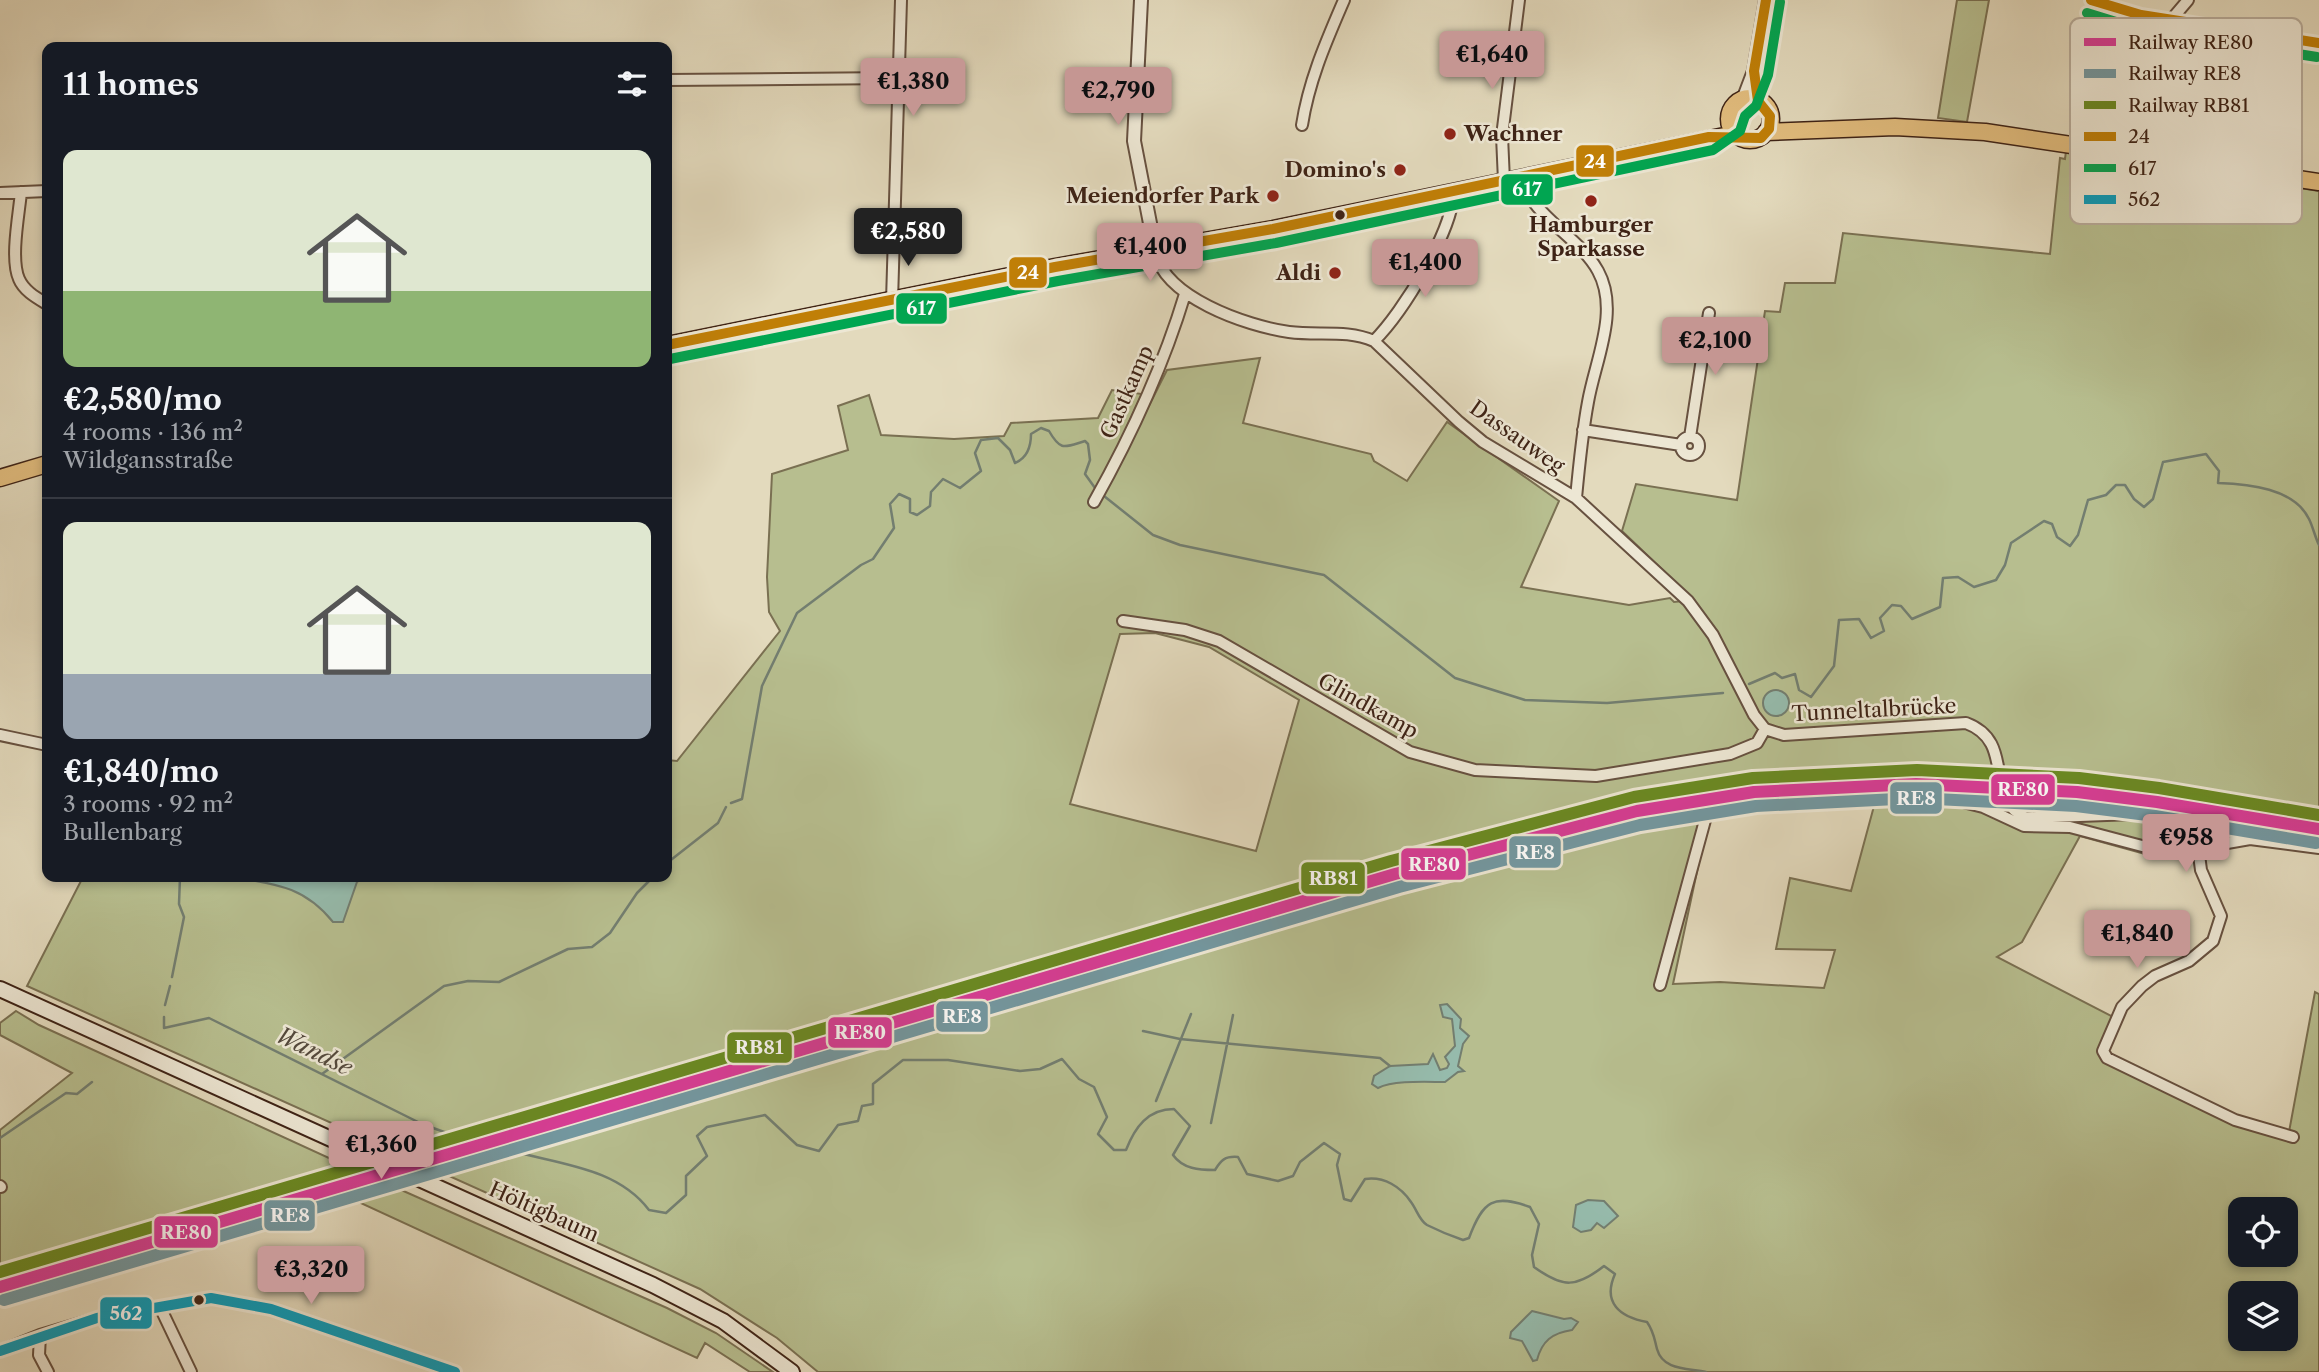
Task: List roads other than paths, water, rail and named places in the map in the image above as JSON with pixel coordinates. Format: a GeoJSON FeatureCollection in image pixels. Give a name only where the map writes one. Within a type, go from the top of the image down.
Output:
{"type":"FeatureCollection","features":[{"type":"Feature","properties":{"kind":"main road"},"geometry":{"type":"LineString","coordinates":[[1732,128],[1732,108],[1751,100],[1766,107],[1768,125]]}},
{"type":"Feature","properties":{"kind":"main road"},"geometry":{"type":"LineString","coordinates":[[1732,128],[1751,140],[1768,125]]}},
{"type":"Feature","properties":{"kind":"main road"},"geometry":{"type":"LineString","coordinates":[[1768,125],[1798,131],[1895,127],[1985,132],[2070,145]]}},
{"type":"Feature","properties":{"kind":"main road"},"geometry":{"type":"LineString","coordinates":[[672,344],[1155,249],[1273,229],[1709,137],[1732,128]]}},
{"type":"Feature","properties":{"kind":"main road"},"geometry":{"type":"LineString","coordinates":[[0,478],[42,465]]}},
{"type":"Feature","properties":{"kind":"main road","name":"Höltigbaum"},"geometry":{"type":"LineString","coordinates":[[0,989],[677,1296],[723,1321],[792,1372]]}},
{"type":"Feature","properties":{"kind":"street"},"geometry":{"type":"LineString","coordinates":[[892,301],[896,78],[901,0]]}},
{"type":"Feature","properties":{"kind":"street"},"geometry":{"type":"LineString","coordinates":[[1141,0],[1134,141],[1162,272],[1185,294],[1235,316],[1289,332],[1357,334],[1374,341],[1394,320],[1415,285],[1450,218],[1454,190]]}},
{"type":"Feature","properties":{"kind":"street"},"geometry":{"type":"LineString","coordinates":[[1302,125],[1308,89],[1316,64],[1344,0]]}},
{"type":"Feature","properties":{"kind":"street"},"geometry":{"type":"LineString","coordinates":[[1504,181],[1502,136],[1519,0]]}},
{"type":"Feature","properties":{"kind":"street"},"geometry":{"type":"LineString","coordinates":[[1751,100],[1766,0]]}},
{"type":"Feature","properties":{"kind":"street"},"geometry":{"type":"LineString","coordinates":[[2091,0],[2163,18]]}},
{"type":"Feature","properties":{"kind":"street"},"geometry":{"type":"LineString","coordinates":[[2173,18],[2188,0]]}},
{"type":"Feature","properties":{"kind":"street"},"geometry":{"type":"LineString","coordinates":[[672,80],[896,78]]}},
{"type":"Feature","properties":{"kind":"street"},"geometry":{"type":"LineString","coordinates":[[1522,177],[1530,198],[1590,257],[1605,288],[1607,318],[1583,430],[1576,498]]}},
{"type":"Feature","properties":{"kind":"street"},"geometry":{"type":"LineString","coordinates":[[0,193],[42,191]]}},
{"type":"Feature","properties":{"kind":"street"},"geometry":{"type":"LineString","coordinates":[[21,192],[16,264],[19,279],[29,292],[42,301]]}},
{"type":"Feature","properties":{"kind":"street","name":"Gastkamp"},"geometry":{"type":"LineString","coordinates":[[1094,502],[1117,461],[1164,359],[1185,294]]}},
{"type":"Feature","properties":{"kind":"street"},"geometry":{"type":"LineString","coordinates":[[1583,430],[1686,441],[1709,313]]}},
{"type":"Feature","properties":{"kind":"street","name":"Dassauweg"},"geometry":{"type":"LineString","coordinates":[[1374,341],[1483,442],[1576,498],[1697,610],[1754,715],[1765,729]]}},
{"type":"Feature","properties":{"kind":"street","name":"Glindkamp"},"geometry":{"type":"LineString","coordinates":[[1123,621],[1185,630],[1219,641],[1410,752],[1475,770],[1596,776],[1730,754],[1757,743],[1765,729]]}},
{"type":"Feature","properties":{"kind":"street","name":"Tunneltalbrücke"},"geometry":{"type":"LineString","coordinates":[[1765,729],[1800,735],[1959,722],[1980,730],[1994,746],[2004,797],[2011,807],[2026,818],[2134,814],[2187,822],[2196,832],[2198,849]]}},
{"type":"Feature","properties":{"kind":"street"},"geometry":{"type":"LineString","coordinates":[[0,735],[42,744]]}},
{"type":"Feature","properties":{"kind":"street"},"geometry":{"type":"LineString","coordinates":[[1660,985],[1707,813],[1780,802],[1955,800],[2032,828],[2070,827],[2142,846],[2198,849],[2250,839],[2319,848]]}},
{"type":"Feature","properties":{"kind":"street"},"geometry":{"type":"LineString","coordinates":[[2198,849],[2201,870],[2221,916],[2213,942],[2189,961],[2155,976],[2122,1007],[2103,1051],[2107,1058],[2235,1120],[2293,1137]]}},
{"type":"Feature","properties":{"kind":"street"},"geometry":{"type":"LineString","coordinates":[[0,1351],[40,1335],[97,1318],[211,1298],[246,1303],[455,1372]]}},
{"type":"Feature","properties":{"kind":"street"},"geometry":{"type":"LineString","coordinates":[[160,1307],[191,1372]]}},
{"type":"Feature","properties":{"kind":"street"},"geometry":{"type":"LineString","coordinates":[[40,1335],[39,1355],[48,1372]]}},
{"type":"Feature","properties":{"kind":"waterway"},"geometry":{"type":"LineString","coordinates":[[731,803],[742,799],[762,686],[797,613],[873,559],[894,528],[890,504],[899,494],[910,499],[910,512],[917,515],[930,506],[931,492],[943,479],[960,488],[981,471],[975,453],[981,440],[998,438],[1010,450],[1015,463],[1028,452],[1031,434],[1041,428],[1049,431],[1060,445],[1068,446],[1085,441],[1088,444],[1090,460],[1085,474],[1095,488]]}},
{"type":"Feature","properties":{"kind":"waterway"},"geometry":{"type":"LineString","coordinates":[[1749,684],[1775,673],[1782,678],[1795,674],[1799,690],[1811,697],[1834,666],[1839,620],[1859,619],[1871,638],[1884,631],[1880,618],[1892,605],[1901,606],[1912,619],[1940,607],[1943,578],[1958,577],[1974,587],[1996,580],[2005,565],[2011,543],[2044,521],[2052,524],[2057,537],[2070,546],[2078,535],[2088,500],[2106,495],[2116,485],[2125,485],[2134,499],[2144,507],[2153,499],[2163,462],[2206,454],[2219,471],[2218,483],[2256,487],[2282,494],[2302,509],[2319,545]]}},
{"type":"Feature","properties":{"kind":"waterway"},"geometry":{"type":"LineString","coordinates":[[1104,496],[1153,535],[1180,545],[1324,575],[1455,678],[1525,700],[1607,703],[1723,693]]}},
{"type":"Feature","properties":{"kind":"waterway"},"geometry":{"type":"LineString","coordinates":[[672,859],[718,823],[726,807]]}},
{"type":"Feature","properties":{"kind":"waterway"},"geometry":{"type":"LineString","coordinates":[[172,977],[184,917],[179,904],[180,882]]}},
{"type":"Feature","properties":{"kind":"waterway"},"geometry":{"type":"LineString","coordinates":[[322,1074],[444,986],[468,981],[499,982],[568,949],[592,947],[610,933],[637,893],[648,882]]}},
{"type":"Feature","properties":{"kind":"waterway"},"geometry":{"type":"LineString","coordinates":[[165,1005],[170,986]]}},
{"type":"Feature","properties":{"kind":"waterway"},"geometry":{"type":"LineString","coordinates":[[1156,1101],[1191,1014]]}},
{"type":"Feature","properties":{"kind":"waterway"},"geometry":{"type":"LineString","coordinates":[[1211,1123],[1233,1015]]}},
{"type":"Feature","properties":{"kind":"waterway","name":"Wandse"},"geometry":{"type":"LineString","coordinates":[[164,1017],[164,1028],[209,1018],[422,1124],[447,1133]]}},
{"type":"Feature","properties":{"kind":"waterway"},"geometry":{"type":"LineString","coordinates":[[1143,1031],[1180,1039],[1380,1058],[1390,1066]]}},
{"type":"Feature","properties":{"kind":"waterway","name":"Wandse"},"geometry":{"type":"LineString","coordinates":[[505,1149],[602,1175],[635,1195],[649,1210],[666,1213],[686,1195],[686,1176],[707,1156],[697,1136],[707,1127],[765,1115],[797,1145],[819,1151],[838,1125],[858,1121],[862,1106],[873,1104],[873,1084],[903,1060],[948,1060],[1020,1071],[1040,1069],[1062,1059],[1079,1079],[1094,1087],[1107,1117],[1098,1134],[1114,1150],[1126,1150],[1138,1127],[1150,1116],[1174,1109],[1190,1126],[1173,1155],[1192,1168],[1215,1170],[1224,1159],[1238,1157],[1247,1174],[1278,1181],[1293,1176],[1300,1162],[1324,1143],[1340,1154],[1337,1165],[1344,1199],[1351,1201],[1365,1179],[1385,1181],[1402,1192],[1427,1225],[1463,1240],[1469,1238],[1479,1215],[1491,1203],[1507,1201],[1530,1207],[1539,1224],[1532,1255],[1534,1267],[1553,1279],[1569,1283],[1577,1282],[1604,1266],[1615,1274],[1612,1301],[1622,1312],[1647,1322],[1660,1356],[1671,1365],[1706,1372]]}},
{"type":"Feature","properties":{"kind":"waterway","name":"Wandse"},"geometry":{"type":"LineString","coordinates":[[0,1138],[66,1093],[77,1094],[92,1082]]}},
{"type":"Feature","properties":{"kind":"rail line","name":"RB81"},"geometry":{"type":"LineString","coordinates":[[0,1272],[1391,861],[1634,797],[1753,778],[1917,770],[2079,778],[2159,788],[2319,815]]}},
{"type":"Feature","properties":{"kind":"rail line","name":"RE80"},"geometry":{"type":"LineString","coordinates":[[0,1287],[1395,874],[1637,811],[1754,792],[1916,784],[2077,792],[2157,802],[2319,829]]}},
{"type":"Feature","properties":{"kind":"rail line","name":"RE8"},"geometry":{"type":"LineString","coordinates":[[4,1300],[1399,887],[1640,825],[1756,806],[1916,798],[2076,806],[2155,816],[2316,843]]}},
{"type":"Feature","properties":{"kind":"place","name":"Wachner"},"geometry":{"type":"Point","coordinates":[1450,134]}},
{"type":"Feature","properties":{"kind":"place","name":"Domino's"},"geometry":{"type":"Point","coordinates":[1400,170]}},
{"type":"Feature","properties":{"kind":"place","name":"Meiendorfer Park"},"geometry":{"type":"Point","coordinates":[1273,196]}},
{"type":"Feature","properties":{"kind":"place","name":"Hamburger Sparkasse"},"geometry":{"type":"Point","coordinates":[1591,201]}},
{"type":"Feature","properties":{"kind":"place","name":"Aldi"},"geometry":{"type":"Point","coordinates":[1335,273]}}]}
